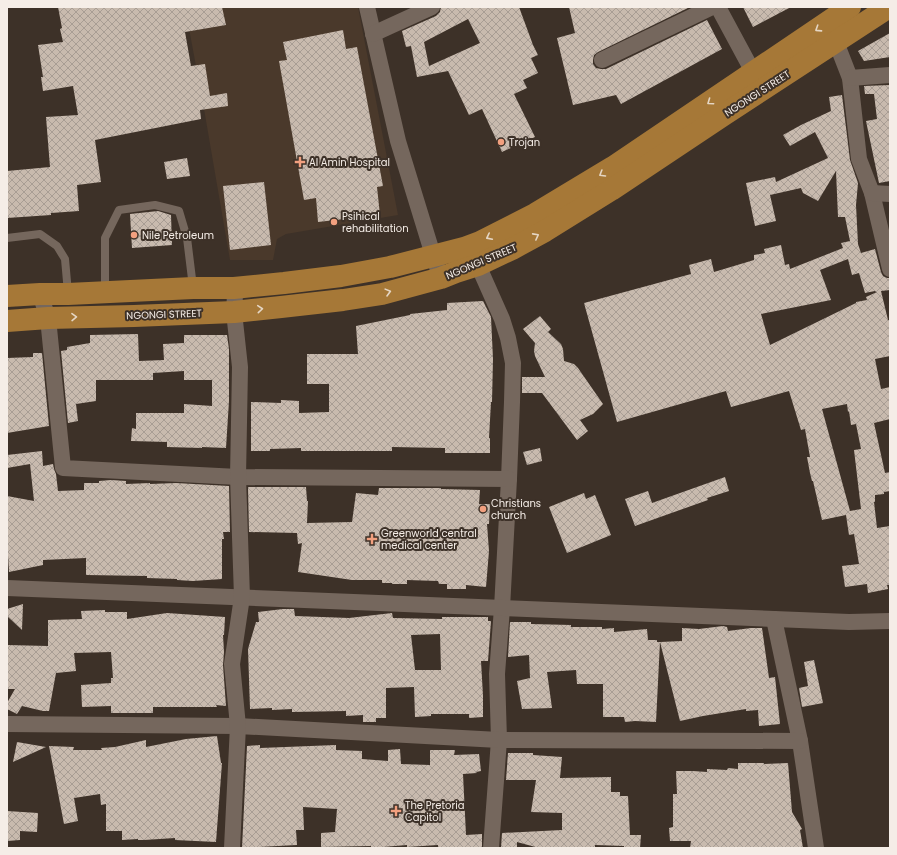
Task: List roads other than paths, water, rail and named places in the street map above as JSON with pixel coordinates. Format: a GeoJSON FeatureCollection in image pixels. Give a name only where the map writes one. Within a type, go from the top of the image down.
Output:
{"type":"FeatureCollection","features":[{"type":"Feature","properties":{"kind":"main road","name":"NGONGI STREET"},"geometry":{"type":"LineString","coordinates":[[7,296],[193,288],[234,288],[284,283],[341,276],[464,248],[480,242],[535,214],[613,167],[850,7]]}},
{"type":"Feature","properties":{"kind":"main road","name":"NGONGI STREET"},"geometry":{"type":"LineString","coordinates":[[7,321],[48,318],[234,312],[343,300],[382,294],[441,278],[478,265],[545,231],[611,190],[889,7]]}},
{"type":"Feature","properties":{"kind":"street"},"geometry":{"type":"LineString","coordinates":[[366,7],[398,141],[441,278]]}},
{"type":"Feature","properties":{"kind":"street"},"geometry":{"type":"LineString","coordinates":[[373,34],[432,7]]}},
{"type":"Feature","properties":{"kind":"street"},"geometry":{"type":"LineString","coordinates":[[602,60],[712,7]]}},
{"type":"Feature","properties":{"kind":"street"},"geometry":{"type":"LineString","coordinates":[[718,7],[753,72]]}},
{"type":"Feature","properties":{"kind":"street"},"geometry":{"type":"LineString","coordinates":[[836,42],[850,78],[859,160],[872,193],[890,269]]}},
{"type":"Feature","properties":{"kind":"street"},"geometry":{"type":"LineString","coordinates":[[850,78],[890,75]]}},
{"type":"Feature","properties":{"kind":"street"},"geometry":{"type":"LineString","coordinates":[[872,193],[890,194]]}},
{"type":"Feature","properties":{"kind":"street"},"geometry":{"type":"LineString","coordinates":[[478,265],[502,319],[508,338],[513,363],[509,479],[497,674],[499,740],[491,848]]}},
{"type":"Feature","properties":{"kind":"street"},"geometry":{"type":"LineString","coordinates":[[232,848],[238,726],[232,664],[242,597],[238,477],[240,367],[234,312],[234,288]]}},
{"type":"Feature","properties":{"kind":"street"},"geometry":{"type":"LineString","coordinates":[[40,294],[48,318],[63,468],[238,477],[509,479]]}},
{"type":"Feature","properties":{"kind":"street"},"geometry":{"type":"LineString","coordinates":[[7,588],[849,622],[890,621]]}},
{"type":"Feature","properties":{"kind":"street"},"geometry":{"type":"LineString","coordinates":[[774,619],[800,741],[816,848]]}},
{"type":"Feature","properties":{"kind":"street"},"geometry":{"type":"LineString","coordinates":[[7,724],[238,726],[499,740],[800,741]]}},
{"type":"Feature","properties":{"kind":"lane"},"geometry":{"type":"LineString","coordinates":[[105,292],[105,238],[118,210],[155,205],[179,211],[187,238],[193,288]]}},
{"type":"Feature","properties":{"kind":"lane"},"geometry":{"type":"LineString","coordinates":[[7,238],[40,234],[57,246],[65,259],[68,294]]}},
{"type":"Feature","properties":{"kind":"place","name":"Trojan"},"geometry":{"type":"Point","coordinates":[501,142]}},
{"type":"Feature","properties":{"kind":"place","name":"Al Amin Hospital"},"geometry":{"type":"Point","coordinates":[300,162]}},
{"type":"Feature","properties":{"kind":"place","name":"Psihical rehabilitation"},"geometry":{"type":"Point","coordinates":[334,222]}},
{"type":"Feature","properties":{"kind":"place","name":"Nile Petroleum"},"geometry":{"type":"Point","coordinates":[134,235]}},
{"type":"Feature","properties":{"kind":"place","name":"Christians church"},"geometry":{"type":"Point","coordinates":[483,509]}},
{"type":"Feature","properties":{"kind":"place","name":"Greenworld central medical center"},"geometry":{"type":"Point","coordinates":[372,539]}},
{"type":"Feature","properties":{"kind":"place","name":"The Pretoria Capitol"},"geometry":{"type":"Point","coordinates":[396,811]}}]}
